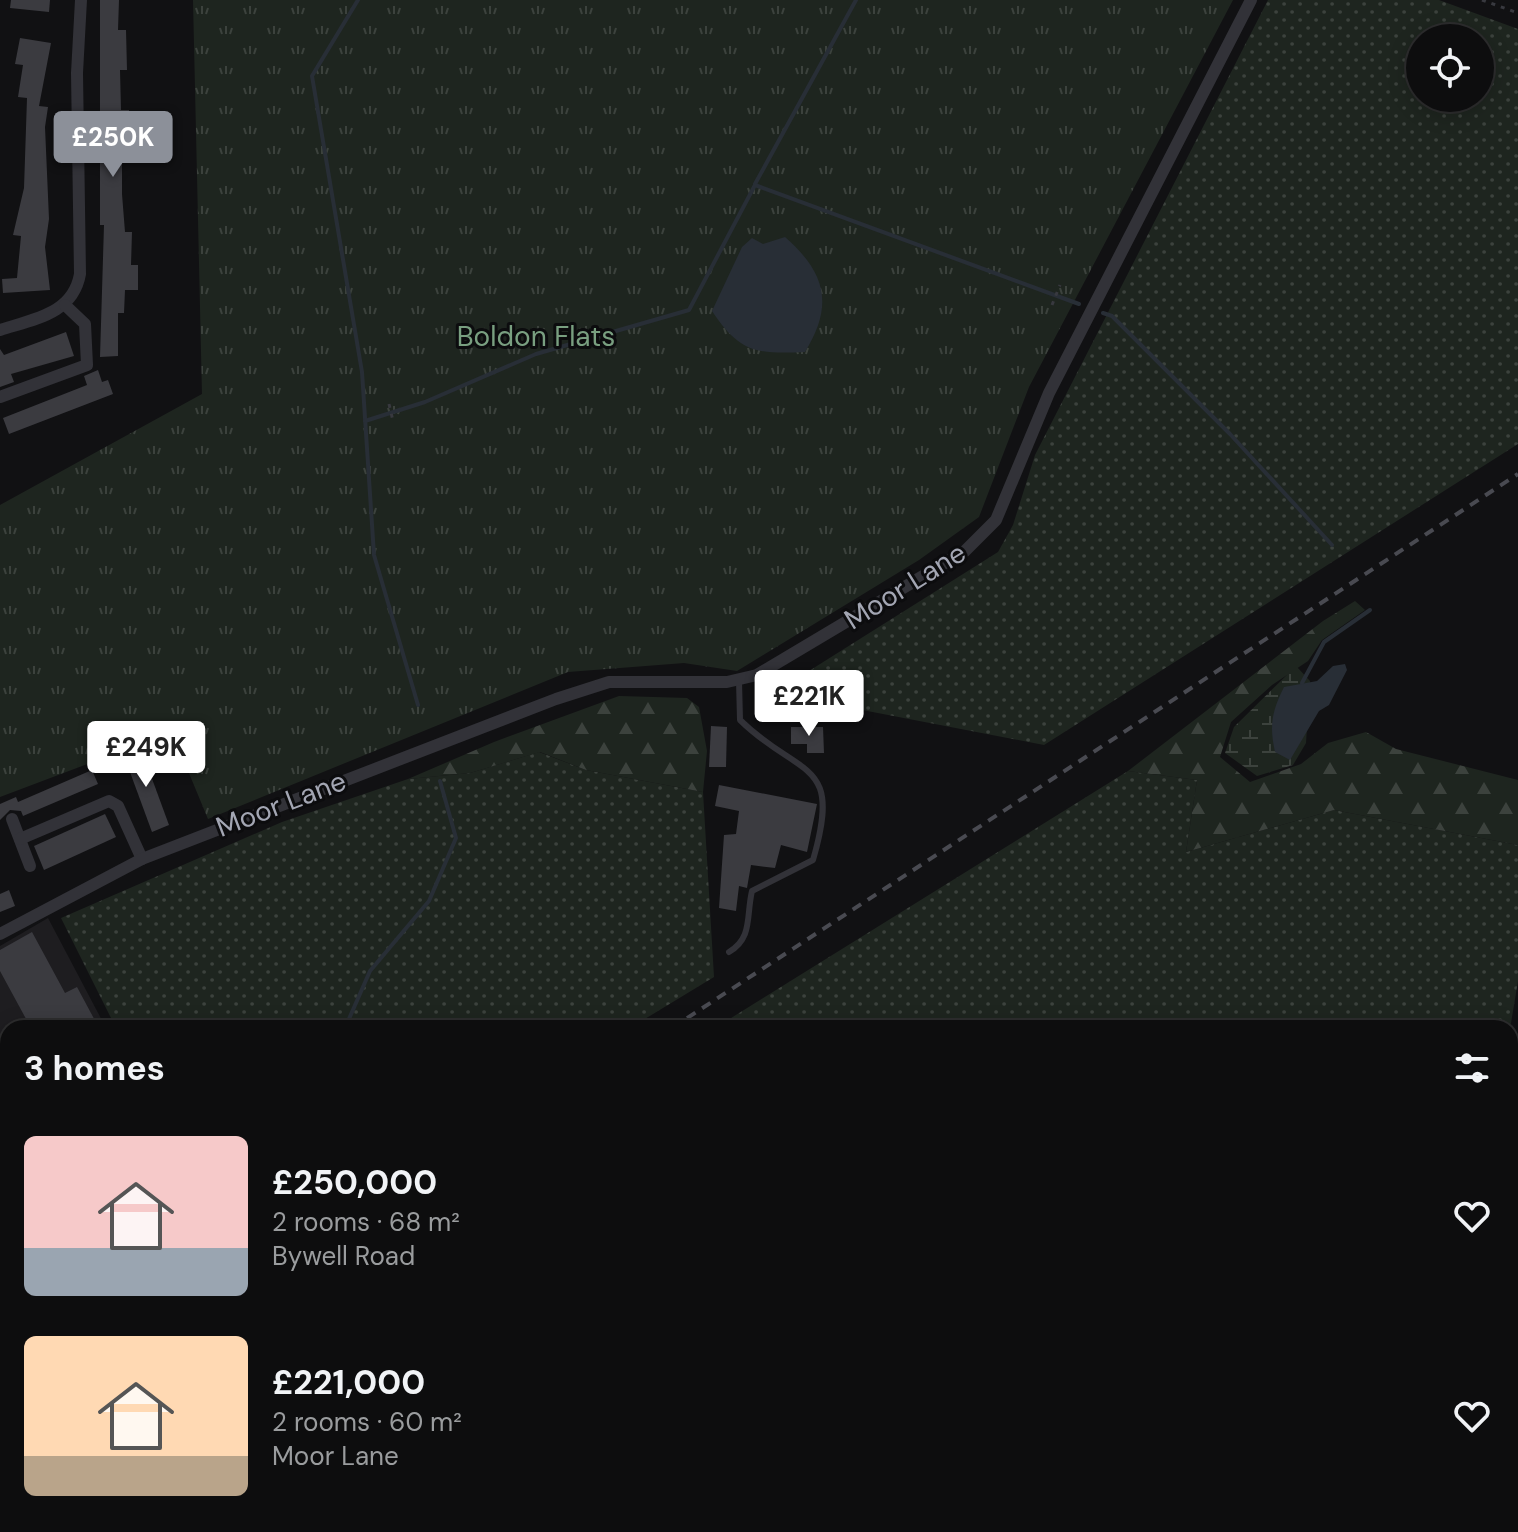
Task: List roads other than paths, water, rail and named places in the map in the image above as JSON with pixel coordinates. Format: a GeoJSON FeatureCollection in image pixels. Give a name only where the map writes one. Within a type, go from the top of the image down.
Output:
{"type":"FeatureCollection","features":[{"type":"Feature","properties":{"kind":"street"},"geometry":{"type":"LineString","coordinates":[[0,330],[65,305],[77,289],[80,274],[77,73],[81,0]]}},
{"type":"Feature","properties":{"kind":"street","name":"Moor Lane"},"geometry":{"type":"LineString","coordinates":[[0,934],[142,859],[589,688],[630,680],[739,681],[775,666],[965,551],[996,520],[1049,393],[1251,0]]}},
{"type":"Feature","properties":{"kind":"street"},"geometry":{"type":"LineString","coordinates":[[0,397],[87,365],[85,324],[65,305]]}},
{"type":"Feature","properties":{"kind":"street"},"geometry":{"type":"LineString","coordinates":[[20,839],[109,801],[118,806],[142,859]]}},
{"type":"Feature","properties":{"kind":"street"},"geometry":{"type":"LineString","coordinates":[[12,819],[30,866]]}},
{"type":"Feature","properties":{"kind":"lane"},"geometry":{"type":"LineString","coordinates":[[729,952],[743,944],[747,934],[752,891],[813,860],[824,800],[815,776],[740,720],[739,681]]}},
{"type":"Feature","properties":{"kind":"waterway"},"geometry":{"type":"LineString","coordinates":[[358,0],[312,76],[362,372],[374,555],[418,705]]}},
{"type":"Feature","properties":{"kind":"waterway"},"geometry":{"type":"LineString","coordinates":[[755,184],[856,0]]}},
{"type":"Feature","properties":{"kind":"waterway"},"geometry":{"type":"LineString","coordinates":[[365,421],[425,402],[536,354],[689,310],[755,185],[1079,304]]}},
{"type":"Feature","properties":{"kind":"waterway"},"geometry":{"type":"LineString","coordinates":[[1103,313],[1112,316],[1230,434],[1332,545]]}},
{"type":"Feature","properties":{"kind":"waterway"},"geometry":{"type":"LineString","coordinates":[[1302,683],[1324,642],[1370,610]]}},
{"type":"Feature","properties":{"kind":"waterway"},"geometry":{"type":"LineString","coordinates":[[349,1020],[370,971],[429,901],[456,838],[440,781]]}},
{"type":"Feature","properties":{"kind":"railway"},"geometry":{"type":"LineString","coordinates":[[684,1020],[1518,474]]}},
{"type":"Feature","properties":{"kind":"park label","name":"Boldon Flats"},"geometry":{"type":"Point","coordinates":[536,336]}}]}
